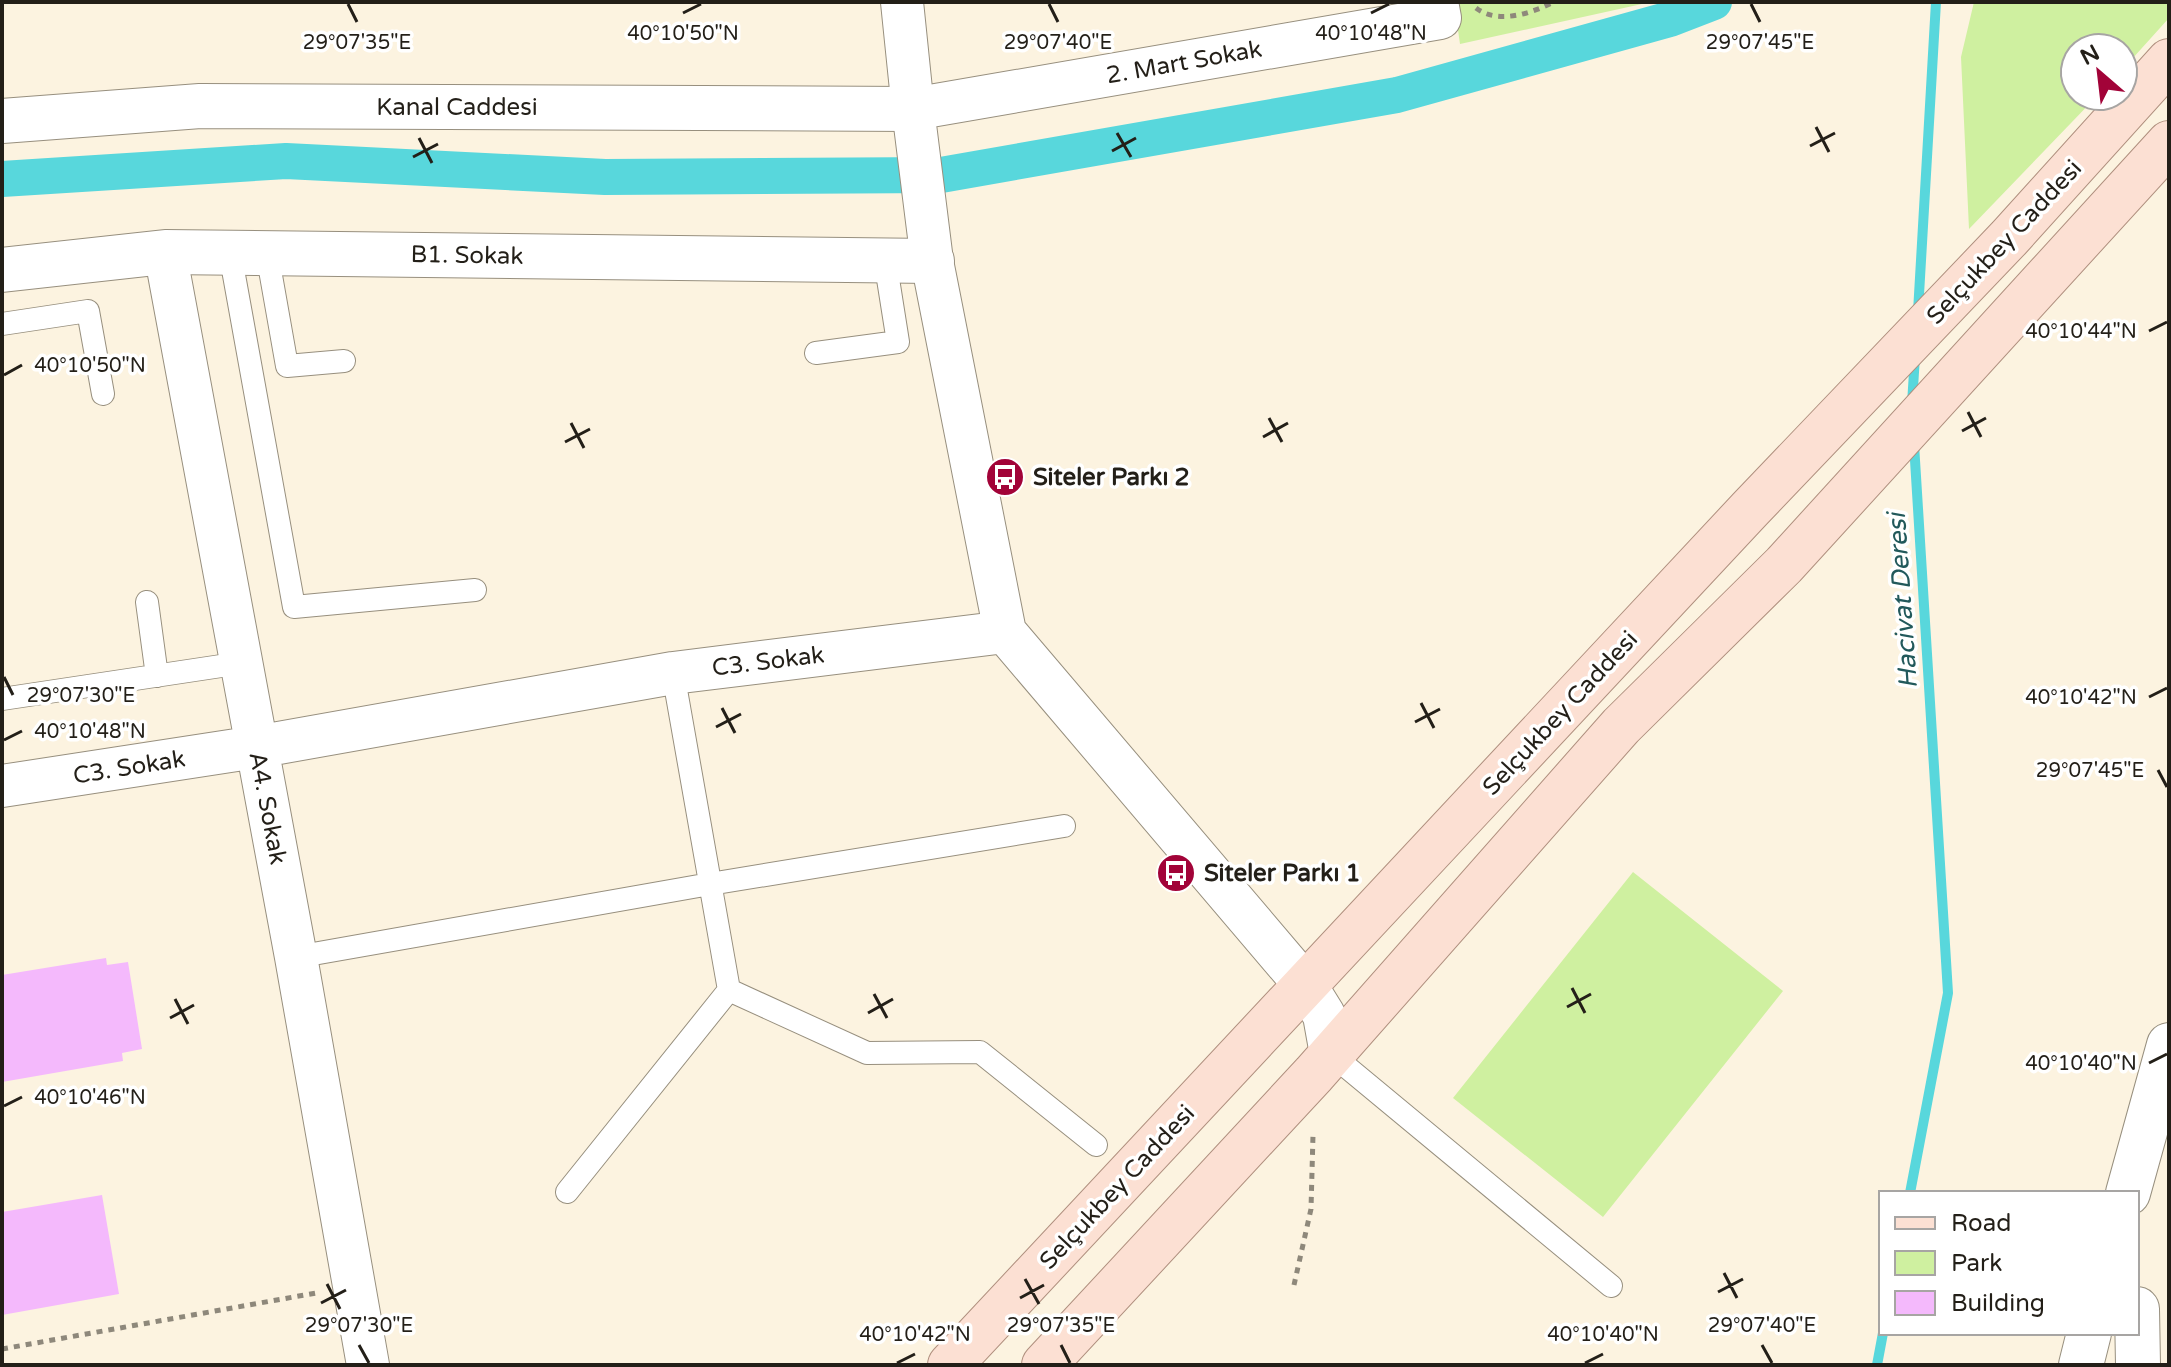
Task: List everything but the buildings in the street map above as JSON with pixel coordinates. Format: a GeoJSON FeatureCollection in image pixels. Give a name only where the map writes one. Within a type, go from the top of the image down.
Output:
{"type":"FeatureCollection","features":[{"type":"Feature","properties":{"kind":"main road","name":"Selçukbey Caddesi"},"geometry":{"type":"LineString","coordinates":[[950,1365],[1750,509],[2009,238],[2169,61]]}},
{"type":"Feature","properties":{"kind":"main road"},"geometry":{"type":"LineString","coordinates":[[1044,1365],[1331,1054],[1621,726],[1784,565],[2169,143]]}},
{"type":"Feature","properties":{"kind":"main road"},"geometry":{"type":"LineString","coordinates":[[1593,678],[1621,726]]}},
{"type":"Feature","properties":{"kind":"street"},"geometry":{"type":"LineString","coordinates":[[902,2],[932,261],[1005,632],[1306,986],[1324,1015],[1331,1054]]}},
{"type":"Feature","properties":{"kind":"street","name":"2. Mart Sokak"},"geometry":{"type":"LineString","coordinates":[[913,109],[1440,18],[1437,2]]}},
{"type":"Feature","properties":{"kind":"street","name":"Kanal Caddesi"},"geometry":{"type":"LineString","coordinates":[[2,121],[200,106],[913,109]]}},
{"type":"Feature","properties":{"kind":"street","name":"B1. Sokak"},"geometry":{"type":"LineString","coordinates":[[2,270],[165,252],[932,261]]}},
{"type":"Feature","properties":{"kind":"street","name":"A4. Sokak"},"geometry":{"type":"LineString","coordinates":[[165,252],[368,1365]]}},
{"type":"Feature","properties":{"kind":"street","name":"C3. Sokak"},"geometry":{"type":"LineString","coordinates":[[2,786],[256,747],[673,673],[1005,632]]}},
{"type":"Feature","properties":{"kind":"street"},"geometry":{"type":"LineString","coordinates":[[2129,1191],[2169,1045]]}},
{"type":"Feature","properties":{"kind":"street"},"geometry":{"type":"LineString","coordinates":[[2081,1365],[2088,1335]]}},
{"type":"Feature","properties":{"kind":"street"},"geometry":{"type":"LineString","coordinates":[[2137,1335],[2138,1365]]}},
{"type":"Feature","properties":{"kind":"lane"},"geometry":{"type":"LineString","coordinates":[[249,253],[287,366],[344,361]]}},
{"type":"Feature","properties":{"kind":"lane"},"geometry":{"type":"LineString","coordinates":[[249,253],[294,607],[475,590]]}},
{"type":"Feature","properties":{"kind":"lane"},"geometry":{"type":"LineString","coordinates":[[816,353],[898,342],[885,260]]}},
{"type":"Feature","properties":{"kind":"lane"},"geometry":{"type":"LineString","coordinates":[[2,324],[88,311],[103,394]]}},
{"type":"Feature","properties":{"kind":"lane"},"geometry":{"type":"LineString","coordinates":[[147,602],[157,676]]}},
{"type":"Feature","properties":{"kind":"lane"},"geometry":{"type":"LineString","coordinates":[[2,699],[241,663]]}},
{"type":"Feature","properties":{"kind":"lane"},"geometry":{"type":"LineString","coordinates":[[567,1192],[729,990],[673,673]]}},
{"type":"Feature","properties":{"kind":"lane"},"geometry":{"type":"LineString","coordinates":[[296,957],[1064,826]]}},
{"type":"Feature","properties":{"kind":"lane"},"geometry":{"type":"LineString","coordinates":[[729,990],[867,1053],[980,1052],[1096,1145]]}},
{"type":"Feature","properties":{"kind":"lane"},"geometry":{"type":"LineString","coordinates":[[1331,1054],[1611,1286]]}},
{"type":"Feature","properties":{"kind":"path"},"geometry":{"type":"LineString","coordinates":[[1469,2],[1484,14],[1511,17],[1554,2]]}},
{"type":"Feature","properties":{"kind":"path"},"geometry":{"type":"LineString","coordinates":[[1294,1285],[1311,1209],[1313,1134]]}},
{"type":"Feature","properties":{"kind":"path"},"geometry":{"type":"LineString","coordinates":[[2,1349],[354,1286]]}},
{"type":"Feature","properties":{"kind":"green space"},"geometry":{"type":"Polygon","coordinates":[[[1454,2],[1651,2],[1460,44],[1454,2]]]}},
{"type":"Feature","properties":{"kind":"green space"},"geometry":{"type":"Polygon","coordinates":[[[1974,2],[2169,2],[2169,18],[2139,51],[2139,32],[2059,32],[2059,112],[2082,112],[1969,229],[1961,57],[1974,2]]]}},
{"type":"Feature","properties":{"kind":"green space"},"geometry":{"type":"Polygon","coordinates":[[[1633,872],[1783,991],[1603,1217],[1453,1098],[1633,872]]]}},
{"type":"Feature","properties":{"kind":"waterway"},"geometry":{"type":"LineString","coordinates":[[2,179],[286,161],[605,177],[941,175],[1397,95],[1670,19],[1714,2]]}},
{"type":"Feature","properties":{"kind":"waterway","name":"Hacivat Deresi"},"geometry":{"type":"LineString","coordinates":[[1918,312],[1936,2]]}},
{"type":"Feature","properties":{"kind":"waterway","name":"Hacivat Deresi"},"geometry":{"type":"LineString","coordinates":[[1912,404],[1915,356]]}},
{"type":"Feature","properties":{"kind":"waterway","name":"Hacivat Deresi"},"geometry":{"type":"LineString","coordinates":[[1910,1191],[1948,993],[1914,444]]}},
{"type":"Feature","properties":{"kind":"waterway","name":"Hacivat Deresi"},"geometry":{"type":"LineString","coordinates":[[1877,1365],[1883,1335]]}},
{"type":"Feature","properties":{"kind":"place","name":"Siteler Parkı 2"},"geometry":{"type":"Point","coordinates":[1005,477]}},
{"type":"Feature","properties":{"kind":"place","name":"Siteler Parkı 1"},"geometry":{"type":"Point","coordinates":[1176,873]}}]}
